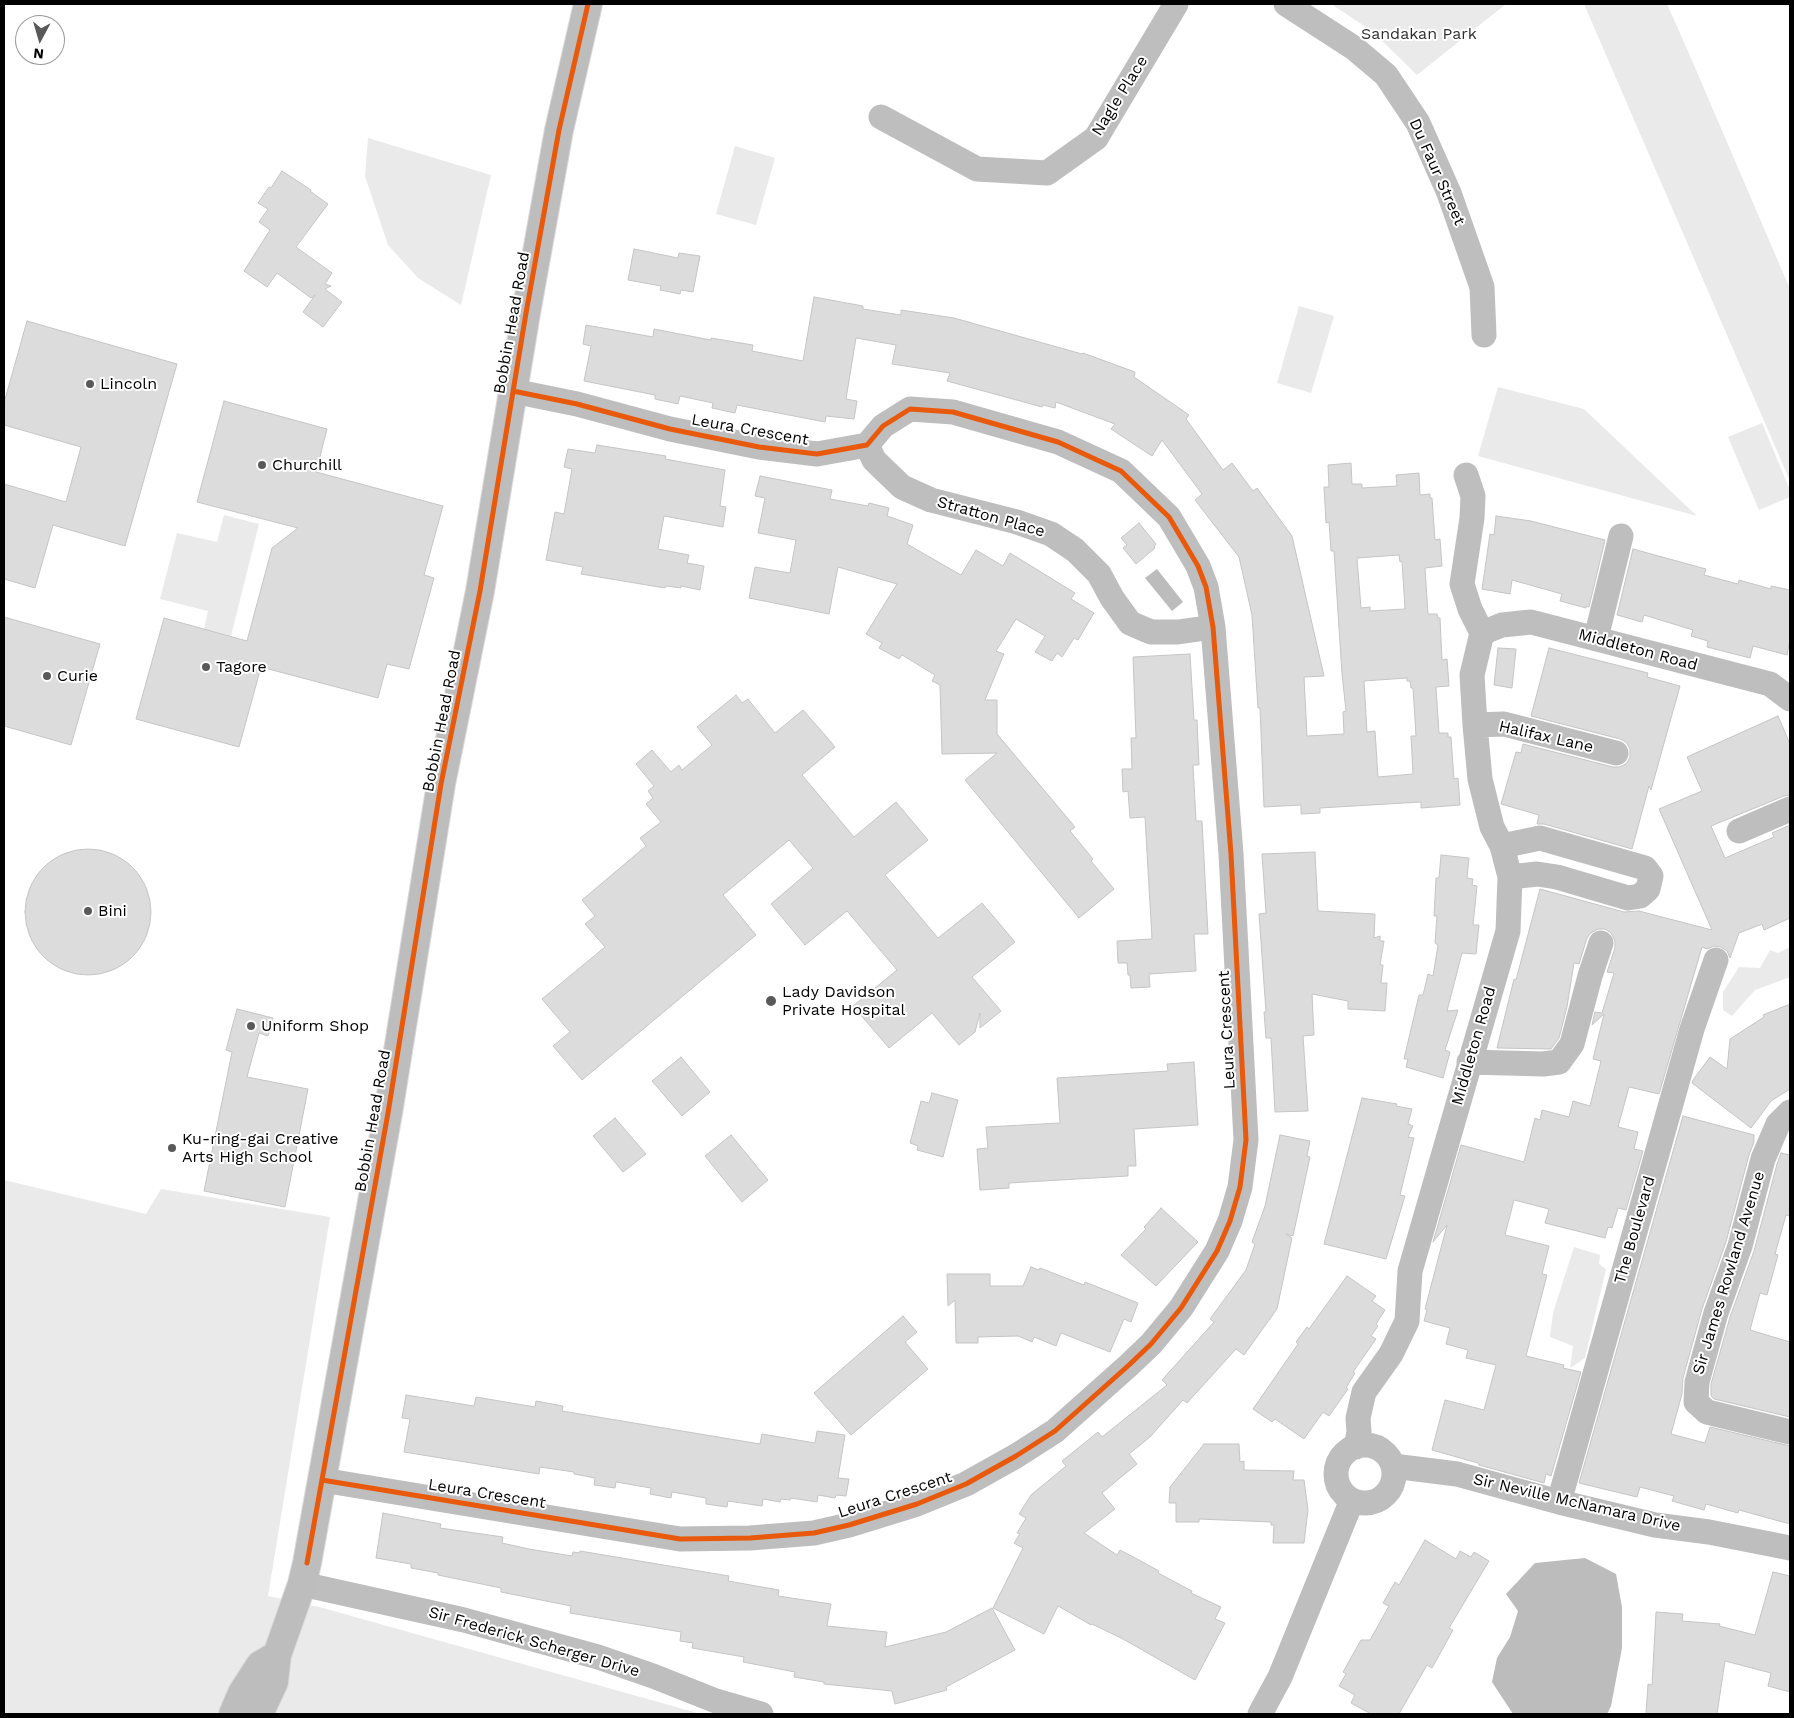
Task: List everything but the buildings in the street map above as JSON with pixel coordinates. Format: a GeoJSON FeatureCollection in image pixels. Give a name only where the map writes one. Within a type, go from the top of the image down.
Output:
{"type":"FeatureCollection","features":[{"type":"Feature","properties":{"kind":"main road","name":"Bobbin Head Road"},"geometry":{"type":"LineString","coordinates":[[259,1714],[274,1682],[277,1655],[302,1584],[388,1113],[441,784],[480,590],[559,130],[588,4]]}},
{"type":"Feature","properties":{"kind":"main road"},"geometry":{"type":"LineString","coordinates":[[233,1714],[242,1693],[260,1665],[277,1655]]}},
{"type":"Feature","properties":{"kind":"street","name":"Nagle Place"},"geometry":{"type":"LineString","coordinates":[[882,117],[977,169],[1047,173],[1096,138],[1176,4]]}},
{"type":"Feature","properties":{"kind":"street","name":"Du Faur Street"},"geometry":{"type":"LineString","coordinates":[[1286,4],[1354,48],[1386,75],[1418,123],[1449,193],[1482,287],[1484,335]]}},
{"type":"Feature","properties":{"kind":"street","name":"Leura Crescent"},"geometry":{"type":"LineString","coordinates":[[322,1480],[680,1538],[750,1538],[814,1533],[849,1525],[917,1504],[966,1484],[1056,1431],[1151,1344],[1181,1308],[1217,1251],[1230,1221],[1240,1187],[1246,1140],[1231,854],[1213,626],[1206,587],[1198,566],[1170,517],[1122,471],[1058,442],[953,412],[910,409],[883,426],[867,445],[817,454],[759,446],[670,429],[587,406],[513,391]]}},
{"type":"Feature","properties":{"kind":"street","name":"Stratton Place"},"geometry":{"type":"LineString","coordinates":[[867,445],[874,460],[902,487],[931,500],[1017,522],[1051,534],[1059,539],[1074,550],[1099,574],[1112,598],[1130,624],[1151,632],[1178,632],[1213,626]]}},
{"type":"Feature","properties":{"kind":"street"},"geometry":{"type":"LineString","coordinates":[[1466,475],[1472,496],[1472,518],[1462,584],[1470,609],[1482,634]]}},
{"type":"Feature","properties":{"kind":"street"},"geometry":{"type":"LineString","coordinates":[[1596,638],[1621,536]]}},
{"type":"Feature","properties":{"kind":"street","name":"Middleton Road"},"geometry":{"type":"LineString","coordinates":[[1356,1447],[1359,1432],[1358,1418],[1364,1392],[1391,1354],[1407,1321],[1410,1271],[1508,931],[1510,877],[1502,846],[1492,827],[1480,779],[1475,725],[1472,674],[1482,634],[1502,625],[1531,622],[1770,684],[1790,699]]}},
{"type":"Feature","properties":{"kind":"street","name":"Halifax Lane"},"geometry":{"type":"LineString","coordinates":[[1475,725],[1504,724],[1616,753]]}},
{"type":"Feature","properties":{"kind":"street"},"geometry":{"type":"LineString","coordinates":[[1739,831],[1790,809]]}},
{"type":"Feature","properties":{"kind":"street"},"geometry":{"type":"LineString","coordinates":[[1502,846],[1540,838],[1645,868],[1651,876],[1648,889],[1640,896],[1628,898],[1557,877],[1537,874],[1510,877]]}},
{"type":"Feature","properties":{"kind":"street"},"geometry":{"type":"LineString","coordinates":[[1469,1062],[1543,1064],[1559,1062],[1572,1044],[1601,943]]}},
{"type":"Feature","properties":{"kind":"street","name":"The Boulevard"},"geometry":{"type":"LineString","coordinates":[[1560,1502],[1678,1078],[1705,988],[1716,960]]}},
{"type":"Feature","properties":{"kind":"street","name":"Sir James Rowland Avenue"},"geometry":{"type":"LineString","coordinates":[[1790,1112],[1778,1124],[1763,1159],[1740,1246],[1716,1313],[1706,1348],[1697,1382],[1696,1402],[1707,1412],[1790,1432]]}},
{"type":"Feature","properties":{"kind":"street"},"geometry":{"type":"LineString","coordinates":[[1367,1446],[1378,1449],[1387,1456],[1393,1466],[1394,1477],[1391,1488],[1384,1497],[1374,1502],[1362,1503],[1352,1500],[1343,1493],[1337,1483],[1336,1472],[1339,1461],[1346,1452],[1356,1447],[1367,1446]]}},
{"type":"Feature","properties":{"kind":"street","name":"Sir Neville McNamara Drive"},"geometry":{"type":"LineString","coordinates":[[1393,1466],[1457,1474],[1655,1525],[1709,1532],[1790,1548]]}},
{"type":"Feature","properties":{"kind":"street"},"geometry":{"type":"LineString","coordinates":[[1260,1714],[1280,1677],[1352,1500]]}},
{"type":"Feature","properties":{"kind":"street","name":"Sir Frederick Scherger Drive"},"geometry":{"type":"LineString","coordinates":[[302,1584],[464,1620],[598,1657],[654,1676],[716,1701],[761,1714]]}},
{"type":"Feature","properties":{"kind":"green space","name":"Sandakan Park"},"geometry":{"type":"Polygon","coordinates":[[[1331,4],[1506,4],[1417,75],[1372,31],[1331,4]]]}},
{"type":"Feature","properties":{"kind":"green space"},"geometry":{"type":"Polygon","coordinates":[[[1584,4],[1667,4],[1687,49],[1790,289],[1790,481],[1584,4]]]}},
{"type":"Feature","properties":{"kind":"green space"},"geometry":{"type":"Polygon","coordinates":[[[368,138],[491,175],[461,305],[418,278],[388,245],[365,176],[368,138]]]}},
{"type":"Feature","properties":{"kind":"green space"},"geometry":{"type":"Polygon","coordinates":[[[735,146],[775,158],[756,225],[716,214],[735,146]]]}},
{"type":"Feature","properties":{"kind":"green space"},"geometry":{"type":"Polygon","coordinates":[[[1299,306],[1334,316],[1311,393],[1277,383],[1299,306]]]}},
{"type":"Feature","properties":{"kind":"green space"},"geometry":{"type":"Polygon","coordinates":[[[1498,387],[1584,409],[1697,516],[1478,456],[1498,387]]]}},
{"type":"Feature","properties":{"kind":"green space"},"geometry":{"type":"Polygon","coordinates":[[[1762,423],[1790,490],[1790,497],[1759,510],[1728,437],[1762,423]]]}},
{"type":"Feature","properties":{"kind":"green space"},"geometry":{"type":"Polygon","coordinates":[[[224,515],[259,524],[231,636],[204,629],[208,611],[160,599],[177,533],[217,542],[224,515]]]}},
{"type":"Feature","properties":{"kind":"green space"},"geometry":{"type":"Polygon","coordinates":[[[1790,947],[1790,977],[1755,990],[1732,1016],[1723,1010],[1723,992],[1739,967],[1760,968],[1770,950],[1778,953],[1790,947]]]}},
{"type":"Feature","properties":{"kind":"green space"},"geometry":{"type":"Polygon","coordinates":[[[4,1180],[146,1214],[161,1189],[330,1217],[268,1596],[323,1608],[701,1714],[4,1714],[4,1180]]]}},
{"type":"Feature","properties":{"kind":"green space"},"geometry":{"type":"Polygon","coordinates":[[[1574,1247],[1600,1255],[1599,1264],[1606,1269],[1585,1358],[1570,1368],[1573,1346],[1550,1337],[1553,1313],[1574,1247]]]}},
{"type":"Feature","properties":{"kind":"shaded area"},"geometry":{"type":"Polygon","coordinates":[[[1157,569],[1183,602],[1172,611],[1145,578],[1157,569]]]}},
{"type":"Feature","properties":{"kind":"shaded area"},"geometry":{"type":"Polygon","coordinates":[[[1585,1558],[1616,1574],[1622,1607],[1622,1648],[1611,1706],[1607,1714],[1513,1714],[1492,1682],[1497,1658],[1510,1637],[1518,1611],[1506,1594],[1535,1563],[1585,1558]]]}},
{"type":"Feature","properties":{"kind":"cycle path"},"geometry":{"type":"LineString","coordinates":[[307,1563],[388,1113],[441,784],[480,591],[526,313],[559,130],[588,4]]}},
{"type":"Feature","properties":{"kind":"cycle path"},"geometry":{"type":"LineString","coordinates":[[322,1480],[680,1539],[750,1538],[814,1533],[849,1525],[917,1504],[966,1484],[1016,1456],[1055,1431],[1151,1344],[1181,1308],[1217,1251],[1230,1221],[1240,1187],[1246,1140],[1231,854],[1213,627],[1206,587],[1198,566],[1169,517],[1121,471],[1058,442],[953,412],[910,409],[883,426],[867,445],[817,454],[759,447],[670,429],[577,404],[513,391]]}},
{"type":"Feature","properties":{"kind":"place","name":"Lincoln"},"geometry":{"type":"Point","coordinates":[90,384]}},
{"type":"Feature","properties":{"kind":"place","name":"Churchill"},"geometry":{"type":"Point","coordinates":[262,465]}},
{"type":"Feature","properties":{"kind":"place","name":"Tagore"},"geometry":{"type":"Point","coordinates":[206,667]}},
{"type":"Feature","properties":{"kind":"place","name":"Curie"},"geometry":{"type":"Point","coordinates":[47,676]}},
{"type":"Feature","properties":{"kind":"place","name":"Bini"},"geometry":{"type":"Point","coordinates":[88,911]}},
{"type":"Feature","properties":{"kind":"place","name":"Lady Davidson Private Hospital"},"geometry":{"type":"Point","coordinates":[771,1001]}},
{"type":"Feature","properties":{"kind":"place","name":"Uniform Shop"},"geometry":{"type":"Point","coordinates":[251,1026]}},
{"type":"Feature","properties":{"kind":"place","name":"Ku-ring-gai Creative Arts High School"},"geometry":{"type":"Point","coordinates":[172,1148]}}]}
